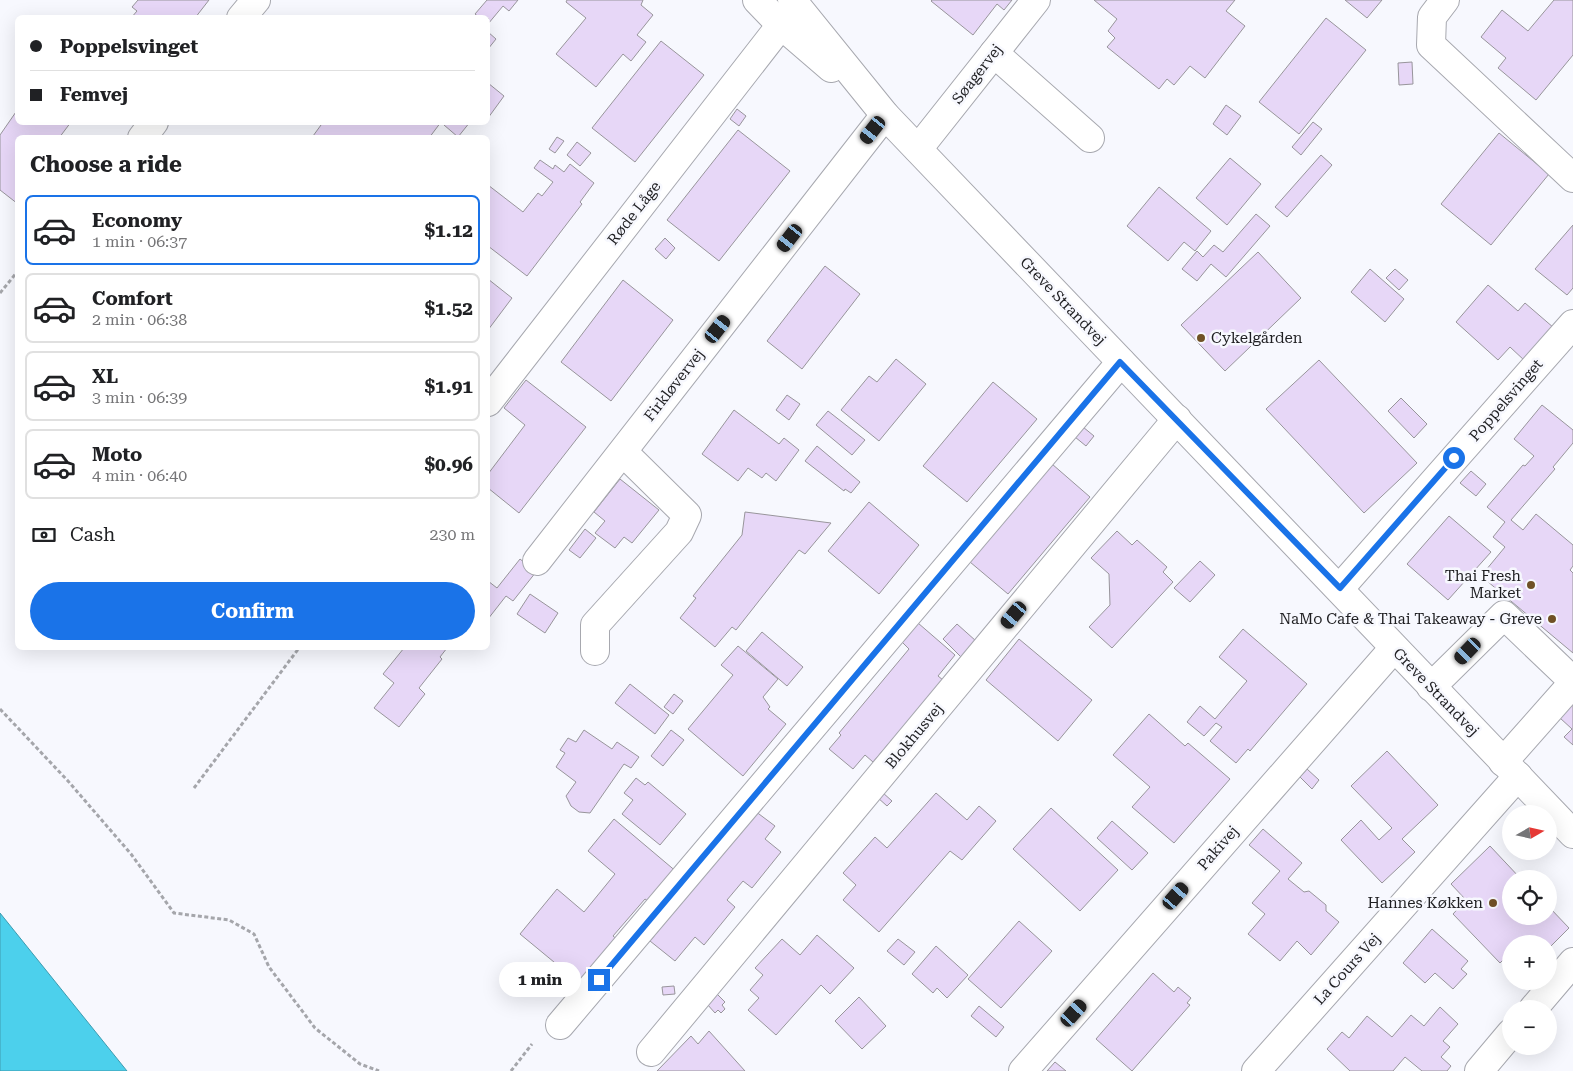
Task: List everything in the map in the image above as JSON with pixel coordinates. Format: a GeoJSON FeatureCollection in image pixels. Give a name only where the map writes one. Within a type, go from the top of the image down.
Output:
{"type":"FeatureCollection","features":[{"type":"Feature","properties":{"kind":"street"},"geometry":{"type":"LineString","coordinates":[[244,15],[256,0]]}},
{"type":"Feature","properties":{"kind":"street","name":"Greve Strandvej"},"geometry":{"type":"LineString","coordinates":[[757,0],[781,25],[885,115],[1120,362],[1340,588],[1394,648],[1573,834]]}},
{"type":"Feature","properties":{"kind":"street","name":"Greve Strandvej"},"geometry":{"type":"LineString","coordinates":[[792,0],[885,115]]}},
{"type":"Feature","properties":{"kind":"street","name":"Søagervej"},"geometry":{"type":"LineString","coordinates":[[918,149],[1036,0]]}},
{"type":"Feature","properties":{"kind":"street"},"geometry":{"type":"LineString","coordinates":[[1445,0],[1432,17],[1431,45],[1573,178]]}},
{"type":"Feature","properties":{"kind":"street","name":"Røde Låge"},"geometry":{"type":"LineString","coordinates":[[490,399],[781,25]]}},
{"type":"Feature","properties":{"kind":"street"},"geometry":{"type":"LineString","coordinates":[[994,53],[1090,138]]}},
{"type":"Feature","properties":{"kind":"street","name":"Firkløvervej"},"geometry":{"type":"LineString","coordinates":[[537,561],[885,115]]}},
{"type":"Feature","properties":{"kind":"street","name":"Poppelsvinget"},"geometry":{"type":"LineString","coordinates":[[1340,588],[1573,324]]}},
{"type":"Feature","properties":{"kind":"street"},"geometry":{"type":"LineString","coordinates":[[560,1025],[1120,362]]}},
{"type":"Feature","properties":{"kind":"street","name":"Blokhusvej"},"geometry":{"type":"LineString","coordinates":[[651,1052],[1177,419]]}},
{"type":"Feature","properties":{"kind":"street"},"geometry":{"type":"LineString","coordinates":[[595,651],[595,625],[679,532],[687,515],[622,452]]}},
{"type":"Feature","properties":{"kind":"street"},"geometry":{"type":"LineString","coordinates":[[1432,687],[1504,614],[1573,682]]}},
{"type":"Feature","properties":{"kind":"street","name":"Pakivej"},"geometry":{"type":"LineString","coordinates":[[1023,1071],[1394,648]]}},
{"type":"Feature","properties":{"kind":"street","name":"La Cours Vej"},"geometry":{"type":"LineString","coordinates":[[1256,1071],[1510,769],[1573,682]]}},
{"type":"Feature","properties":{"kind":"street"},"geometry":{"type":"LineString","coordinates":[[1541,1000],[1573,962]]}},
{"type":"Feature","properties":{"kind":"street"},"geometry":{"type":"LineString","coordinates":[[1479,1071],[1502,1044]]}},
{"type":"Feature","properties":{"kind":"path"},"geometry":{"type":"LineString","coordinates":[[0,293],[15,275]]}},
{"type":"Feature","properties":{"kind":"path"},"geometry":{"type":"LineString","coordinates":[[194,788],[298,650]]}},
{"type":"Feature","properties":{"kind":"path"},"geometry":{"type":"LineString","coordinates":[[0,709],[68,781],[131,854],[174,913],[229,920],[254,934],[269,967],[315,1028],[360,1064],[380,1071]]}},
{"type":"Feature","properties":{"kind":"water"},"geometry":{"type":"Polygon","coordinates":[[[0,913],[127,1071],[0,1071],[0,913]]]}},
{"type":"Feature","properties":{"kind":"building"},"geometry":{"type":"Polygon","coordinates":[[[138,0],[209,0],[197,15],[134,15],[137,11],[132,7],[138,0]]]}},
{"type":"Feature","properties":{"kind":"building"},"geometry":{"type":"Polygon","coordinates":[[[487,0],[518,0],[509,11],[503,6],[490,22],[490,15],[475,14],[487,0]]]}},
{"type":"Feature","properties":{"kind":"building"},"geometry":{"type":"Polygon","coordinates":[[[567,0],[643,0],[641,5],[653,15],[637,35],[646,42],[631,61],[623,54],[596,87],[556,54],[586,18],[566,2],[567,0]]]}},
{"type":"Feature","properties":{"kind":"building"},"geometry":{"type":"Polygon","coordinates":[[[932,0],[1012,0],[1004,10],[997,4],[973,35],[932,0]]]}},
{"type":"Feature","properties":{"kind":"building"},"geometry":{"type":"Polygon","coordinates":[[[1094,0],[1235,0],[1226,11],[1245,26],[1205,78],[1190,66],[1174,85],[1167,79],[1159,89],[1107,47],[1115,38],[1108,31],[1117,19],[1094,0]]]}},
{"type":"Feature","properties":{"kind":"building"},"geometry":{"type":"Polygon","coordinates":[[[1345,0],[1382,0],[1367,18],[1345,0]]]}},
{"type":"Feature","properties":{"kind":"building"},"geometry":{"type":"Polygon","coordinates":[[[1554,0],[1573,0],[1573,55],[1536,100],[1498,68],[1506,58],[1481,37],[1502,10],[1528,31],[1554,0]]]}},
{"type":"Feature","properties":{"kind":"building"},"geometry":{"type":"Polygon","coordinates":[[[1326,18],[1366,50],[1299,134],[1259,102],[1326,18]]]}},
{"type":"Feature","properties":{"kind":"building"},"geometry":{"type":"Polygon","coordinates":[[[490,34],[496,39],[490,46],[490,34]]]}},
{"type":"Feature","properties":{"kind":"building"},"geometry":{"type":"Polygon","coordinates":[[[661,41],[704,75],[635,162],[592,128],[661,41]]]}},
{"type":"Feature","properties":{"kind":"building"},"geometry":{"type":"Polygon","coordinates":[[[1412,62],[1413,84],[1399,85],[1398,63],[1412,62]]]}},
{"type":"Feature","properties":{"kind":"building"},"geometry":{"type":"Polygon","coordinates":[[[490,85],[504,96],[490,115],[490,85]]]}},
{"type":"Feature","properties":{"kind":"building"},"geometry":{"type":"Polygon","coordinates":[[[1226,105],[1241,116],[1227,135],[1213,124],[1226,105]]]}},
{"type":"Feature","properties":{"kind":"building"},"geometry":{"type":"Polygon","coordinates":[[[737,109],[746,116],[739,126],[730,119],[737,109]]]}},
{"type":"Feature","properties":{"kind":"building"},"geometry":{"type":"Polygon","coordinates":[[[15,113],[15,125],[69,125],[61,135],[15,135],[15,202],[0,190],[0,135],[15,113]]]}},
{"type":"Feature","properties":{"kind":"building"},"geometry":{"type":"Polygon","coordinates":[[[1313,122],[1322,129],[1301,155],[1292,147],[1313,122]]]}},
{"type":"Feature","properties":{"kind":"building"},"geometry":{"type":"Polygon","coordinates":[[[321,125],[439,125],[431,135],[314,135],[321,125]]]}},
{"type":"Feature","properties":{"kind":"building"},"geometry":{"type":"Polygon","coordinates":[[[444,125],[468,125],[460,135],[456,135],[444,125]]]}},
{"type":"Feature","properties":{"kind":"building"},"geometry":{"type":"Polygon","coordinates":[[[738,130],[790,171],[719,261],[667,220],[738,130]]]}},
{"type":"Feature","properties":{"kind":"building"},"geometry":{"type":"Polygon","coordinates":[[[1499,133],[1549,174],[1491,245],[1441,204],[1499,133]]]}},
{"type":"Feature","properties":{"kind":"building"},"geometry":{"type":"Polygon","coordinates":[[[557,137],[564,141],[555,153],[549,149],[557,137]]]}},
{"type":"Feature","properties":{"kind":"building"},"geometry":{"type":"Polygon","coordinates":[[[577,142],[591,153],[580,166],[567,155],[577,142]]]}},
{"type":"Feature","properties":{"kind":"building"},"geometry":{"type":"Polygon","coordinates":[[[1321,155],[1332,165],[1287,217],[1275,207],[1321,155]]]}},
{"type":"Feature","properties":{"kind":"building"},"geometry":{"type":"Polygon","coordinates":[[[1230,158],[1261,184],[1227,225],[1196,198],[1230,158]]]}},
{"type":"Feature","properties":{"kind":"building"},"geometry":{"type":"Polygon","coordinates":[[[540,160],[553,169],[555,165],[564,172],[570,164],[594,183],[580,202],[582,204],[527,276],[490,248],[490,187],[523,212],[538,193],[542,196],[553,182],[534,168],[540,160]]]}},
{"type":"Feature","properties":{"kind":"building"},"geometry":{"type":"Polygon","coordinates":[[[1159,187],[1211,231],[1195,251],[1184,242],[1168,261],[1127,226],[1159,187]]]}},
{"type":"Feature","properties":{"kind":"building"},"geometry":{"type":"Polygon","coordinates":[[[1256,214],[1270,226],[1226,277],[1211,264],[1197,281],[1182,269],[1197,251],[1203,257],[1214,245],[1223,252],[1256,214]]]}},
{"type":"Feature","properties":{"kind":"building"},"geometry":{"type":"Polygon","coordinates":[[[1573,225],[1573,288],[1567,295],[1535,269],[1573,225]]]}},
{"type":"Feature","properties":{"kind":"building"},"geometry":{"type":"Polygon","coordinates":[[[665,238],[675,248],[666,259],[655,249],[665,238]]]}},
{"type":"Feature","properties":{"kind":"building"},"geometry":{"type":"Polygon","coordinates":[[[1258,252],[1301,298],[1225,371],[1181,325],[1258,252]]]}},
{"type":"Feature","properties":{"kind":"building"},"geometry":{"type":"Polygon","coordinates":[[[825,266],[860,294],[802,369],[767,341],[825,266]]]}},
{"type":"Feature","properties":{"kind":"building"},"geometry":{"type":"Polygon","coordinates":[[[1370,269],[1404,299],[1385,322],[1351,292],[1370,269]]]}},
{"type":"Feature","properties":{"kind":"building"},"geometry":{"type":"Polygon","coordinates":[[[1395,269],[1408,280],[1399,290],[1386,278],[1395,269]]]}},
{"type":"Feature","properties":{"kind":"building"},"geometry":{"type":"Polygon","coordinates":[[[623,280],[673,320],[611,401],[561,362],[623,280]]]}},
{"type":"Feature","properties":{"kind":"building"},"geometry":{"type":"Polygon","coordinates":[[[490,281],[512,298],[490,327],[490,281]]]}},
{"type":"Feature","properties":{"kind":"building"},"geometry":{"type":"Polygon","coordinates":[[[1488,285],[1518,311],[1525,303],[1554,328],[1525,361],[1510,347],[1498,360],[1456,322],[1488,285]]]}},
{"type":"Feature","properties":{"kind":"building"},"geometry":{"type":"Polygon","coordinates":[[[896,359],[926,384],[879,441],[841,410],[869,376],[877,382],[896,359]]]}},
{"type":"Feature","properties":{"kind":"building"},"geometry":{"type":"Polygon","coordinates":[[[1319,360],[1417,463],[1364,513],[1266,409],[1319,360]]]}},
{"type":"Feature","properties":{"kind":"building"},"geometry":{"type":"Polygon","coordinates":[[[526,380],[586,427],[519,513],[490,490],[490,471],[525,425],[504,408],[526,380]]]}},
{"type":"Feature","properties":{"kind":"building"},"geometry":{"type":"Polygon","coordinates":[[[993,382],[1037,419],[967,502],[923,466],[993,382]]]}},
{"type":"Feature","properties":{"kind":"building"},"geometry":{"type":"Polygon","coordinates":[[[787,395],[800,404],[789,420],[776,410],[787,395]]]}},
{"type":"Feature","properties":{"kind":"building"},"geometry":{"type":"Polygon","coordinates":[[[1401,398],[1427,424],[1414,438],[1388,411],[1401,398]]]}},
{"type":"Feature","properties":{"kind":"building"},"geometry":{"type":"Polygon","coordinates":[[[1542,405],[1573,430],[1573,443],[1553,467],[1555,469],[1511,520],[1523,530],[1536,514],[1573,545],[1573,566],[1570,570],[1573,573],[1573,653],[1481,576],[1505,547],[1493,537],[1505,522],[1487,507],[1523,465],[1525,466],[1534,456],[1514,439],[1542,405]]]}},
{"type":"Feature","properties":{"kind":"building"},"geometry":{"type":"Polygon","coordinates":[[[734,410],[779,444],[784,438],[799,450],[776,481],[766,473],[762,478],[748,468],[738,481],[702,454],[734,410]]]}},
{"type":"Feature","properties":{"kind":"building"},"geometry":{"type":"Polygon","coordinates":[[[828,411],[865,440],[852,455],[816,425],[828,411]]]}},
{"type":"Feature","properties":{"kind":"building"},"geometry":{"type":"Polygon","coordinates":[[[1083,427],[1094,436],[1086,446],[1075,437],[1083,427]]]}},
{"type":"Feature","properties":{"kind":"building"},"geometry":{"type":"Polygon","coordinates":[[[817,446],[860,482],[851,493],[845,489],[844,491],[805,461],[817,446]]]}},
{"type":"Feature","properties":{"kind":"building"},"geometry":{"type":"Polygon","coordinates":[[[1052,464],[1090,497],[1008,594],[970,562],[1052,464]]]}},
{"type":"Feature","properties":{"kind":"building"},"geometry":{"type":"Polygon","coordinates":[[[1471,471],[1486,484],[1476,496],[1460,483],[1471,471]]]}},
{"type":"Feature","properties":{"kind":"building"},"geometry":{"type":"Polygon","coordinates":[[[620,479],[659,510],[632,543],[624,537],[615,548],[595,533],[605,521],[594,512],[620,479]]]}},
{"type":"Feature","properties":{"kind":"building"},"geometry":{"type":"Polygon","coordinates":[[[869,502],[919,545],[879,594],[828,551],[869,502]]]}},
{"type":"Feature","properties":{"kind":"building"},"geometry":{"type":"Polygon","coordinates":[[[745,512],[831,523],[805,554],[799,550],[736,630],[732,627],[715,647],[680,618],[696,598],[693,596],[742,535],[745,512]]]}},
{"type":"Feature","properties":{"kind":"building"},"geometry":{"type":"Polygon","coordinates":[[[1449,516],[1491,552],[1448,600],[1407,564],[1449,516]]]}},
{"type":"Feature","properties":{"kind":"building"},"geometry":{"type":"Polygon","coordinates":[[[585,529],[596,538],[580,558],[569,550],[585,529]]]}},
{"type":"Feature","properties":{"kind":"building"},"geometry":{"type":"Polygon","coordinates":[[[1117,531],[1132,545],[1137,540],[1167,567],[1163,572],[1173,582],[1112,648],[1089,627],[1110,605],[1109,574],[1091,558],[1117,531]]]}},
{"type":"Feature","properties":{"kind":"building"},"geometry":{"type":"Polygon","coordinates":[[[520,559],[536,572],[513,601],[506,596],[490,616],[490,583],[497,588],[520,559]]]}},
{"type":"Feature","properties":{"kind":"building"},"geometry":{"type":"Polygon","coordinates":[[[1200,561],[1215,575],[1190,602],[1174,588],[1200,561]]]}},
{"type":"Feature","properties":{"kind":"building"},"geometry":{"type":"Polygon","coordinates":[[[530,594],[558,613],[545,633],[517,614],[530,594]]]}},
{"type":"Feature","properties":{"kind":"building"},"geometry":{"type":"Polygon","coordinates":[[[918,623],[955,655],[938,676],[943,680],[873,762],[865,755],[853,769],[829,749],[841,735],[839,733],[909,649],[902,642],[918,623]]]}},
{"type":"Feature","properties":{"kind":"building"},"geometry":{"type":"Polygon","coordinates":[[[957,624],[976,641],[961,657],[943,639],[957,624]]]}},
{"type":"Feature","properties":{"kind":"building"},"geometry":{"type":"Polygon","coordinates":[[[1243,629],[1307,684],[1250,751],[1248,749],[1236,763],[1210,741],[1222,727],[1216,723],[1204,736],[1187,722],[1200,706],[1215,719],[1247,681],[1219,657],[1243,629]]]}},
{"type":"Feature","properties":{"kind":"building"},"geometry":{"type":"Polygon","coordinates":[[[762,632],[803,667],[787,686],[746,651],[762,632]]]}},
{"type":"Feature","properties":{"kind":"building"},"geometry":{"type":"Polygon","coordinates":[[[1019,639],[1092,700],[1058,741],[986,680],[1019,639]]]}},
{"type":"Feature","properties":{"kind":"building"},"geometry":{"type":"Polygon","coordinates":[[[738,646],[778,679],[763,697],[770,707],[768,709],[786,724],[743,776],[688,729],[733,675],[721,665],[738,646]]]}},
{"type":"Feature","properties":{"kind":"building"},"geometry":{"type":"Polygon","coordinates":[[[402,650],[445,650],[440,657],[442,659],[419,688],[425,694],[399,727],[374,708],[394,683],[383,674],[402,650]]]}},
{"type":"Feature","properties":{"kind":"building"},"geometry":{"type":"Polygon","coordinates":[[[630,684],[669,715],[655,734],[615,703],[630,684]]]}},
{"type":"Feature","properties":{"kind":"building"},"geometry":{"type":"Polygon","coordinates":[[[674,694],[683,701],[673,714],[664,707],[674,694]]]}},
{"type":"Feature","properties":{"kind":"building"},"geometry":{"type":"Polygon","coordinates":[[[1573,704],[1573,745],[1564,737],[1572,729],[1560,718],[1573,704]]]}},
{"type":"Feature","properties":{"kind":"building"},"geometry":{"type":"Polygon","coordinates":[[[1149,714],[1185,746],[1188,743],[1230,779],[1174,843],[1132,807],[1150,787],[1113,755],[1149,714]]]}},
{"type":"Feature","properties":{"kind":"building"},"geometry":{"type":"Polygon","coordinates":[[[584,730],[612,749],[617,742],[639,757],[631,768],[624,764],[590,813],[579,812],[571,806],[566,796],[576,782],[556,767],[565,753],[560,750],[568,738],[576,742],[584,730]]]}},
{"type":"Feature","properties":{"kind":"building"},"geometry":{"type":"Polygon","coordinates":[[[671,730],[684,740],[663,766],[651,756],[671,730]]]}},
{"type":"Feature","properties":{"kind":"building"},"geometry":{"type":"Polygon","coordinates":[[[1387,751],[1438,805],[1402,839],[1415,852],[1382,883],[1341,840],[1361,820],[1379,840],[1392,828],[1351,786],[1387,751]]]}},
{"type":"Feature","properties":{"kind":"building"},"geometry":{"type":"Polygon","coordinates":[[[1307,769],[1319,780],[1312,789],[1300,777],[1307,769]]]}},
{"type":"Feature","properties":{"kind":"building"},"geometry":{"type":"Polygon","coordinates":[[[636,778],[645,785],[648,782],[686,814],[660,845],[622,814],[633,800],[624,793],[636,778]]]}},
{"type":"Feature","properties":{"kind":"building"},"geometry":{"type":"Polygon","coordinates":[[[882,792],[892,801],[887,806],[877,797],[882,792]]]}},
{"type":"Feature","properties":{"kind":"building"},"geometry":{"type":"Polygon","coordinates":[[[936,793],[967,820],[979,806],[996,821],[962,860],[950,851],[879,932],[843,900],[856,885],[843,873],[875,837],[887,848],[936,793]]]}},
{"type":"Feature","properties":{"kind":"building"},"geometry":{"type":"Polygon","coordinates":[[[1051,808],[1118,870],[1080,911],[1013,849],[1051,808]]]}},
{"type":"Feature","properties":{"kind":"building"},"geometry":{"type":"Polygon","coordinates":[[[755,811],[775,826],[765,839],[781,852],[752,888],[743,881],[727,900],[735,907],[704,945],[695,937],[675,961],[650,941],[755,811]]]}},
{"type":"Feature","properties":{"kind":"building"},"geometry":{"type":"Polygon","coordinates":[[[614,819],[678,873],[652,904],[645,899],[613,936],[619,941],[583,986],[520,934],[557,889],[584,912],[615,874],[588,851],[614,819]]]}},
{"type":"Feature","properties":{"kind":"building"},"geometry":{"type":"Polygon","coordinates":[[[1112,821],[1148,853],[1132,870],[1097,838],[1112,821]]]}},
{"type":"Feature","properties":{"kind":"building"},"geometry":{"type":"Polygon","coordinates":[[[1263,829],[1302,863],[1288,879],[1304,892],[1309,891],[1326,905],[1326,911],[1339,922],[1311,955],[1297,941],[1280,961],[1248,934],[1265,914],[1252,903],[1280,871],[1249,845],[1263,829]]]}},
{"type":"Feature","properties":{"kind":"building"},"geometry":{"type":"Polygon","coordinates":[[[1490,846],[1513,870],[1502,870],[1502,925],[1557,925],[1557,915],[1569,928],[1557,940],[1557,935],[1502,935],[1502,961],[1500,963],[1453,914],[1466,900],[1451,884],[1490,846]]]}},
{"type":"Feature","properties":{"kind":"building"},"geometry":{"type":"Polygon","coordinates":[[[1019,921],[1052,951],[1001,1008],[968,979],[1019,921]]]}},
{"type":"Feature","properties":{"kind":"building"},"geometry":{"type":"Polygon","coordinates":[[[1432,929],[1468,961],[1461,969],[1467,974],[1453,989],[1435,973],[1425,983],[1403,963],[1432,929]]]}},
{"type":"Feature","properties":{"kind":"building"},"geometry":{"type":"Polygon","coordinates":[[[817,935],[854,968],[830,994],[821,985],[776,1035],[748,1010],[759,998],[750,990],[763,975],[755,968],[782,939],[800,955],[817,935]]]}},
{"type":"Feature","properties":{"kind":"building"},"geometry":{"type":"Polygon","coordinates":[[[898,939],[915,952],[904,965],[887,951],[898,939]]]}},
{"type":"Feature","properties":{"kind":"building"},"geometry":{"type":"Polygon","coordinates":[[[936,946],[968,975],[947,998],[937,988],[933,993],[912,974],[936,946]]]}},
{"type":"Feature","properties":{"kind":"building"},"geometry":{"type":"Polygon","coordinates":[[[1153,973],[1174,992],[1178,987],[1191,998],[1187,1003],[1190,1005],[1132,1071],[1096,1039],[1153,973]]]}},
{"type":"Feature","properties":{"kind":"building"},"geometry":{"type":"Polygon","coordinates":[[[674,986],[675,994],[663,995],[662,987],[674,986]]]}},
{"type":"Feature","properties":{"kind":"building"},"geometry":{"type":"Polygon","coordinates":[[[717,994],[725,1002],[722,1005],[725,1009],[721,1013],[718,1010],[715,1013],[707,1004],[717,994]]]}},
{"type":"Feature","properties":{"kind":"building"},"geometry":{"type":"Polygon","coordinates":[[[859,997],[886,1026],[862,1049],[835,1021],[859,997]]]}},
{"type":"Feature","properties":{"kind":"building"},"geometry":{"type":"Polygon","coordinates":[[[979,1006],[1004,1027],[996,1037],[971,1016],[979,1006]]]}},
{"type":"Feature","properties":{"kind":"building"},"geometry":{"type":"Polygon","coordinates":[[[1440,1007],[1458,1024],[1443,1041],[1450,1047],[1441,1057],[1451,1066],[1447,1071],[1422,1071],[1405,1057],[1393,1071],[1350,1071],[1327,1049],[1342,1032],[1349,1038],[1367,1016],[1392,1037],[1411,1015],[1424,1026],[1440,1007]]]}},
{"type":"Feature","properties":{"kind":"building"},"geometry":{"type":"Polygon","coordinates":[[[709,1031],[745,1071],[657,1071],[691,1036],[698,1044],[709,1031]]]}},
{"type":"Feature","properties":{"kind":"building"},"geometry":{"type":"Polygon","coordinates":[[[1055,1062],[1066,1071],[1047,1071],[1055,1062]]]}},
{"type":"Feature","properties":{"kind":"place","name":"Cykelgården"},"geometry":{"type":"Point","coordinates":[1201,338]}},
{"type":"Feature","properties":{"kind":"place","name":"Thai Fresh Market"},"geometry":{"type":"Point","coordinates":[1531,585]}},
{"type":"Feature","properties":{"kind":"place","name":"NaMo Cafe & Thai Takeaway - Greve"},"geometry":{"type":"Point","coordinates":[1552,619]}},
{"type":"Feature","properties":{"kind":"place","name":"Hannes Køkken"},"geometry":{"type":"Point","coordinates":[1493,903]}},
{"type":"Feature","properties":{"kind":"route"},"geometry":{"type":"LineString","coordinates":[[599,980],[1120,362],[1340,588],[1454,458]]}}]}
